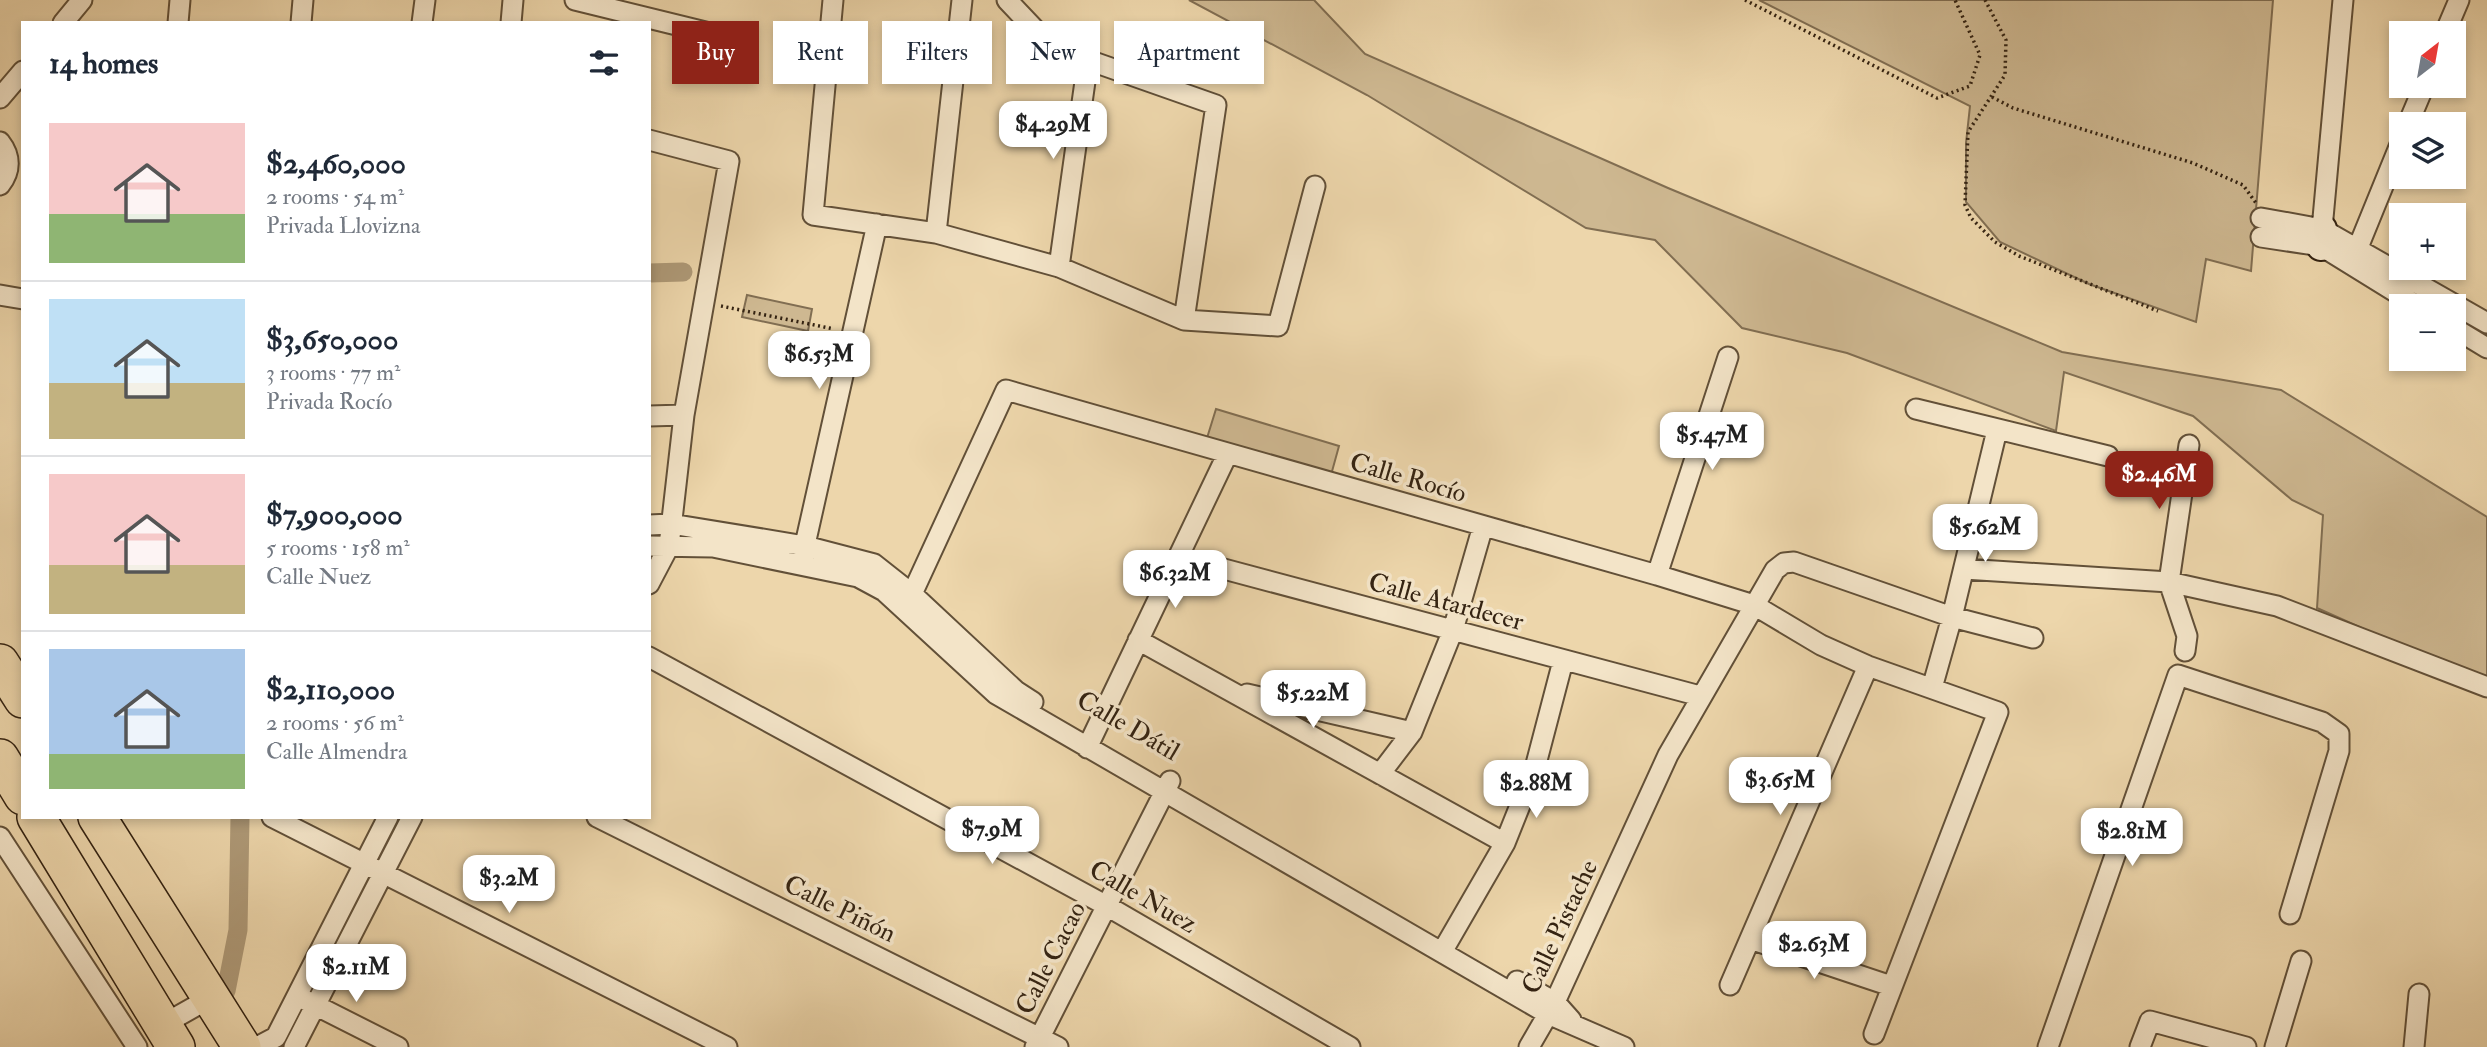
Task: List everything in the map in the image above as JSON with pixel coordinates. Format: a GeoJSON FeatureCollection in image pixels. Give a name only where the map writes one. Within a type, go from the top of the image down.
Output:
{"type":"FeatureCollection","features":[{"type":"Feature","properties":{"kind":"highway"},"geometry":{"type":"LineString","coordinates":[[0,663],[21,696]]}},
{"type":"Feature","properties":{"kind":"highway"},"geometry":{"type":"LineString","coordinates":[[0,758],[21,793]]}},
{"type":"Feature","properties":{"kind":"highway"},"geometry":{"type":"LineString","coordinates":[[37,819],[149,1042]]}},
{"type":"Feature","properties":{"kind":"highway"},"geometry":{"type":"LineString","coordinates":[[98,819],[242,1047]]}},
{"type":"Feature","properties":{"kind":"street"},"geometry":{"type":"LineString","coordinates":[[65,21],[82,0]]}},
{"type":"Feature","properties":{"kind":"street"},"geometry":{"type":"LineString","coordinates":[[178,21],[180,0]]}},
{"type":"Feature","properties":{"kind":"street"},"geometry":{"type":"LineString","coordinates":[[301,21],[303,0]]}},
{"type":"Feature","properties":{"kind":"street"},"geometry":{"type":"LineString","coordinates":[[422,21],[425,0]]}},
{"type":"Feature","properties":{"kind":"street"},"geometry":{"type":"LineString","coordinates":[[511,21],[513,0]]}},
{"type":"Feature","properties":{"kind":"street"},"geometry":{"type":"LineString","coordinates":[[575,0],[672,24]]}},
{"type":"Feature","properties":{"kind":"street"},"geometry":{"type":"LineString","coordinates":[[833,0],[813,215],[936,233],[1059,267],[1184,320],[1278,326],[1315,186]]}},
{"type":"Feature","properties":{"kind":"street"},"geometry":{"type":"LineString","coordinates":[[936,233],[962,0]]}},
{"type":"Feature","properties":{"kind":"street"},"geometry":{"type":"LineString","coordinates":[[1007,0],[1027,21]]}},
{"type":"Feature","properties":{"kind":"street"},"geometry":{"type":"LineString","coordinates":[[2322,238],[2343,0]]}},
{"type":"Feature","properties":{"kind":"street"},"geometry":{"type":"LineString","coordinates":[[2450,21],[2459,0]]}},
{"type":"Feature","properties":{"kind":"street"},"geometry":{"type":"LineString","coordinates":[[1100,64],[1216,105],[1184,320]]}},
{"type":"Feature","properties":{"kind":"street"},"geometry":{"type":"LineString","coordinates":[[0,98],[21,73]]}},
{"type":"Feature","properties":{"kind":"street"},"geometry":{"type":"LineString","coordinates":[[1059,267],[1085,84]]}},
{"type":"Feature","properties":{"kind":"street"},"geometry":{"type":"LineString","coordinates":[[0,142],[8,158],[8,169],[0,185]]}},
{"type":"Feature","properties":{"kind":"street"},"geometry":{"type":"LineString","coordinates":[[651,142],[729,161],[684,415],[671,524],[659,546],[651,576]]}},
{"type":"Feature","properties":{"kind":"street"},"geometry":{"type":"LineString","coordinates":[[2357,250],[2389,171]]}},
{"type":"Feature","properties":{"kind":"street"},"geometry":{"type":"LineString","coordinates":[[803,556],[877,225]]}},
{"type":"Feature","properties":{"kind":"street"},"geometry":{"type":"LineString","coordinates":[[2264,225],[2322,238],[2357,250],[2487,322],[2482,346],[2466,336]]}},
{"type":"Feature","properties":{"kind":"street"},"geometry":{"type":"LineString","coordinates":[[2322,238],[2401,294]]}},
{"type":"Feature","properties":{"kind":"street"},"geometry":{"type":"LineString","coordinates":[[0,295],[21,299]]}},
{"type":"Feature","properties":{"kind":"street"},"geometry":{"type":"LineString","coordinates":[[1657,575],[1728,356]]}},
{"type":"Feature","properties":{"kind":"street","name":"Calle Rocío"},"geometry":{"type":"LineString","coordinates":[[912,594],[1006,390],[1227,455],[1657,575],[1754,606],[1821,645],[1868,666],[1998,712],[1891,986]]}},
{"type":"Feature","properties":{"kind":"street"},"geometry":{"type":"LineString","coordinates":[[1916,409],[2108,456]]}},
{"type":"Feature","properties":{"kind":"street"},"geometry":{"type":"LineString","coordinates":[[651,416],[684,415]]}},
{"type":"Feature","properties":{"kind":"street"},"geometry":{"type":"LineString","coordinates":[[1932,688],[1997,430]]}},
{"type":"Feature","properties":{"kind":"street"},"geometry":{"type":"LineString","coordinates":[[2185,652],[2187,636],[2169,582],[2189,445]]}},
{"type":"Feature","properties":{"kind":"street"},"geometry":{"type":"LineString","coordinates":[[1090,742],[1227,455]]}},
{"type":"Feature","properties":{"kind":"street","name":"Calle Dátil"},"geometry":{"type":"LineString","coordinates":[[651,525],[671,524],[803,556],[858,577],[884,591],[996,694],[1090,742],[1572,1021],[1624,1047]]}},
{"type":"Feature","properties":{"kind":"street"},"geometry":{"type":"LineString","coordinates":[[1380,774],[1412,732],[1453,630],[1483,526]]}},
{"type":"Feature","properties":{"kind":"street","name":"Calle Dátil"},"geometry":{"type":"LineString","coordinates":[[659,546],[713,547],[874,564],[912,594],[1016,691],[1090,742]]}},
{"type":"Feature","properties":{"kind":"street","name":"Calle Atardecer"},"geometry":{"type":"LineString","coordinates":[[1178,557],[1700,696]]}},
{"type":"Feature","properties":{"kind":"street","name":"Calle Pistache"},"geometry":{"type":"LineString","coordinates":[[1529,1047],[1552,1008],[1668,755],[1775,570],[1784,563],[1794,562],[1952,617],[2033,638]]}},
{"type":"Feature","properties":{"kind":"street"},"geometry":{"type":"LineString","coordinates":[[1964,569],[2169,582],[2277,606],[2487,687]]}},
{"type":"Feature","properties":{"kind":"street"},"geometry":{"type":"LineString","coordinates":[[1138,640],[1505,843]]}},
{"type":"Feature","properties":{"kind":"street","name":"Calle Nuez"},"geometry":{"type":"LineString","coordinates":[[651,658],[1107,906],[1350,1047]]}},
{"type":"Feature","properties":{"kind":"street"},"geometry":{"type":"LineString","coordinates":[[1445,947],[1505,843],[1535,768],[1563,661]]}},
{"type":"Feature","properties":{"kind":"street"},"geometry":{"type":"LineString","coordinates":[[1730,985],[1868,666]]}},
{"type":"Feature","properties":{"kind":"street"},"geometry":{"type":"LineString","coordinates":[[2048,1047],[2178,676],[2322,722],[2339,734],[2339,751],[2290,914]]}},
{"type":"Feature","properties":{"kind":"street"},"geometry":{"type":"LineString","coordinates":[[1223,689],[1412,732]]}},
{"type":"Feature","properties":{"kind":"street","name":"Calle Cacao"},"geometry":{"type":"LineString","coordinates":[[1037,1042],[1168,786]]}},
{"type":"Feature","properties":{"kind":"street"},"geometry":{"type":"LineString","coordinates":[[276,819],[364,866],[727,1047]]}},
{"type":"Feature","properties":{"kind":"street"},"geometry":{"type":"LineString","coordinates":[[257,1047],[276,1037],[387,819]]}},
{"type":"Feature","properties":{"kind":"street"},"geometry":{"type":"LineString","coordinates":[[294,1047],[411,819]]}},
{"type":"Feature","properties":{"kind":"street","name":"Calle Piñón"},"geometry":{"type":"LineString","coordinates":[[601,819],[1037,1042],[1058,1047]]}},
{"type":"Feature","properties":{"kind":"street"},"geometry":{"type":"LineString","coordinates":[[0,837],[149,1042],[210,998]]}},
{"type":"Feature","properties":{"kind":"street"},"geometry":{"type":"LineString","coordinates":[[1749,939],[1891,986],[1874,1034]]}},
{"type":"Feature","properties":{"kind":"street"},"geometry":{"type":"LineString","coordinates":[[2275,1047],[2301,961]]}},
{"type":"Feature","properties":{"kind":"street"},"geometry":{"type":"LineString","coordinates":[[2414,1047],[2419,994]]}},
{"type":"Feature","properties":{"kind":"street"},"geometry":{"type":"LineString","coordinates":[[297,996],[398,1047]]}},
{"type":"Feature","properties":{"kind":"street"},"geometry":{"type":"LineString","coordinates":[[2140,1047],[2150,1021],[2246,1047]]}},
{"type":"Feature","properties":{"kind":"path"},"geometry":{"type":"LineString","coordinates":[[1745,0],[1937,98],[1970,86],[1980,55],[1955,0]]}},
{"type":"Feature","properties":{"kind":"path"},"geometry":{"type":"LineString","coordinates":[[1985,0],[2006,40],[2005,75],[1968,132],[1965,205],[1971,218],[1995,242],[2019,256],[2158,311]]}},
{"type":"Feature","properties":{"kind":"path"},"geometry":{"type":"LineString","coordinates":[[1992,97],[2013,108],[2193,163],[2243,185],[2264,225]]}},
{"type":"Feature","properties":{"kind":"path"},"geometry":{"type":"LineString","coordinates":[[704,303],[853,333]]}},
{"type":"Feature","properties":{"kind":"shaded area"},"geometry":{"type":"Polygon","coordinates":[[[1189,0],[1314,0],[1365,54],[1668,188],[2062,352],[2281,390],[2487,517],[2487,684],[2317,608],[2323,515],[2292,500],[2193,416],[2064,372],[2056,431],[1847,353],[1742,328],[1655,240],[1586,228],[1367,95],[1264,40],[1264,21],[1228,21],[1189,0]]]}},
{"type":"Feature","properties":{"kind":"shaded area"},"geometry":{"type":"Polygon","coordinates":[[[1759,0],[2273,0],[2251,271],[2206,259],[2196,322],[2089,284],[2000,242],[1966,202],[1966,143],[1970,106],[1759,0]]]}},
{"type":"Feature","properties":{"kind":"shaded area"},"geometry":{"type":"Polygon","coordinates":[[[747,295],[812,309],[808,331],[742,317],[747,295]]]}},
{"type":"Feature","properties":{"kind":"shaded area"},"geometry":{"type":"Polygon","coordinates":[[[1216,409],[1339,446],[1331,475],[1207,438],[1216,409]]]}},
{"type":"Feature","properties":{"kind":"waterway"},"geometry":{"type":"LineString","coordinates":[[651,273],[683,272]]}},
{"type":"Feature","properties":{"kind":"waterway"},"geometry":{"type":"LineString","coordinates":[[226,991],[238,930],[240,819]]}}]}
